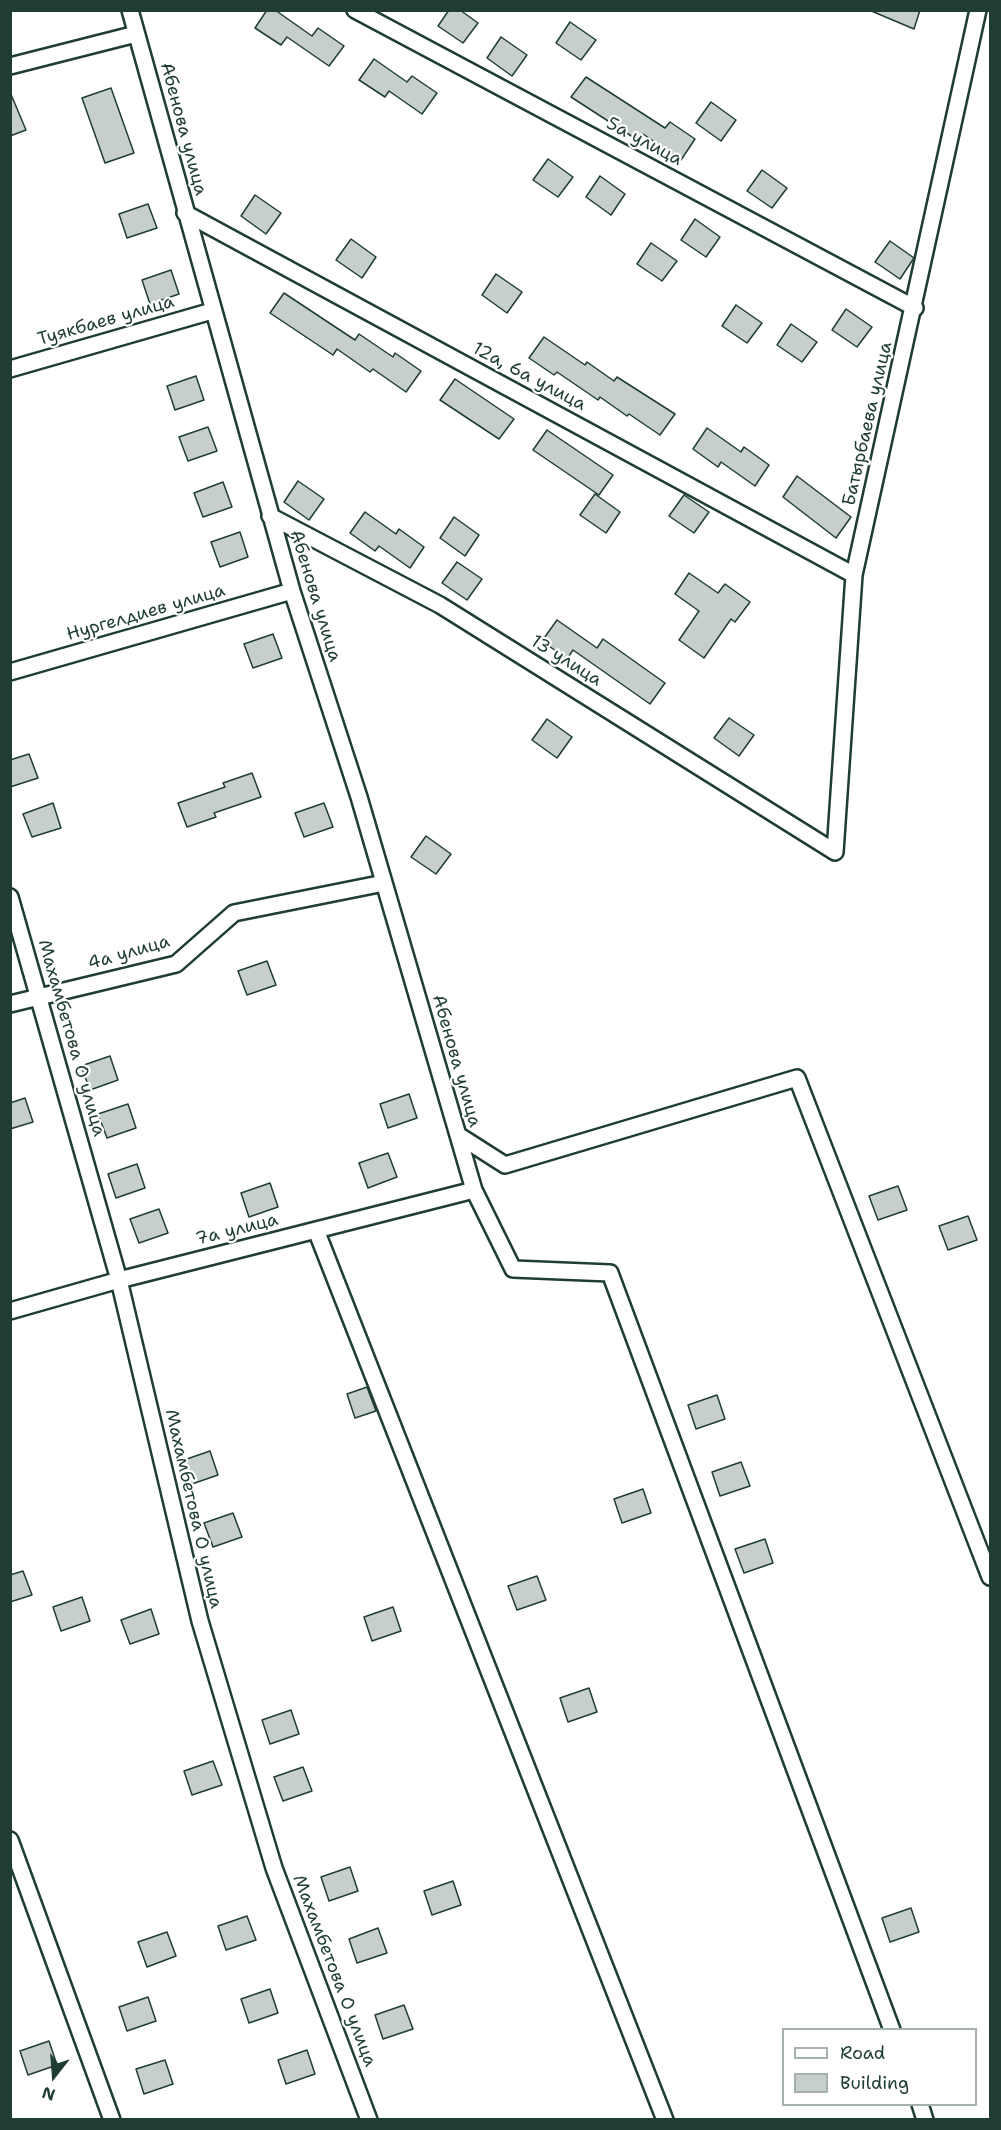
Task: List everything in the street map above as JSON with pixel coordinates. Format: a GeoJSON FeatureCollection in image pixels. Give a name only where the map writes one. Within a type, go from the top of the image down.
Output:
{"type":"FeatureCollection","features":[{"type":"Feature","properties":{"kind":"street","name":"Абенова улица"},"geometry":{"type":"LineString","coordinates":[[130,10],[270,516],[384,883],[474,1190],[513,1269],[610,1273],[891,2028]]}},
{"type":"Feature","properties":{"kind":"street","name":"5а улица"},"geometry":{"type":"LineString","coordinates":[[355,10],[915,308]]}},
{"type":"Feature","properties":{"kind":"street","name":"Батырбаева улица"},"geometry":{"type":"LineString","coordinates":[[835,852],[854,575],[915,308],[978,10]]}},
{"type":"Feature","properties":{"kind":"street"},"geometry":{"type":"LineString","coordinates":[[10,66],[136,34]]}},
{"type":"Feature","properties":{"kind":"street","name":"12а, 6а улица"},"geometry":{"type":"LineString","coordinates":[[185,213],[854,575]]}},
{"type":"Feature","properties":{"kind":"street","name":"Туякбаев улица"},"geometry":{"type":"LineString","coordinates":[[10,369],[212,311]]}},
{"type":"Feature","properties":{"kind":"street","name":"13 улица"},"geometry":{"type":"LineString","coordinates":[[270,516],[440,605],[835,852]]}},
{"type":"Feature","properties":{"kind":"street","name":"Нургелдиев улица"},"geometry":{"type":"LineString","coordinates":[[10,672],[292,591]]}},
{"type":"Feature","properties":{"kind":"street","name":"4а улица"},"geometry":{"type":"LineString","coordinates":[[10,1004],[176,964],[234,913],[384,883]]}},
{"type":"Feature","properties":{"kind":"street","name":"Махамбетова О улица"},"geometry":{"type":"LineString","coordinates":[[10,897],[119,1280],[200,1621],[274,1868],[369,2120]]}},
{"type":"Feature","properties":{"kind":"street"},"geometry":{"type":"LineString","coordinates":[[458,1135],[505,1165],[797,1078],[990,1577]]}},
{"type":"Feature","properties":{"kind":"street","name":"7а улица"},"geometry":{"type":"LineString","coordinates":[[10,1311],[119,1280],[474,1190]]}},
{"type":"Feature","properties":{"kind":"street"},"geometry":{"type":"LineString","coordinates":[[316,1230],[665,2120]]}},
{"type":"Feature","properties":{"kind":"street"},"geometry":{"type":"LineString","coordinates":[[10,1840],[112,2120]]}},
{"type":"Feature","properties":{"kind":"building"},"geometry":{"type":"Polygon","coordinates":[[[267,10],[275,10],[312,36],[318,28],[344,46],[329,66],[287,37],[281,45],[255,28],[267,10]]]}},
{"type":"Feature","properties":{"kind":"building"},"geometry":{"type":"Polygon","coordinates":[[[449,10],[460,10],[478,23],[463,43],[438,26],[449,10]]]}},
{"type":"Feature","properties":{"kind":"building"},"geometry":{"type":"Polygon","coordinates":[[[869,10],[920,10],[914,29],[869,10]]]}},
{"type":"Feature","properties":{"kind":"building"},"geometry":{"type":"Polygon","coordinates":[[[570,22],[596,40],[581,60],[556,43],[570,22]]]}},
{"type":"Feature","properties":{"kind":"building"},"geometry":{"type":"Polygon","coordinates":[[[501,37],[527,55],[512,76],[487,58],[501,37]]]}},
{"type":"Feature","properties":{"kind":"building"},"geometry":{"type":"Polygon","coordinates":[[[374,59],[407,82],[412,76],[437,93],[422,114],[389,91],[385,97],[359,80],[374,59]]]}},
{"type":"Feature","properties":{"kind":"building"},"geometry":{"type":"Polygon","coordinates":[[[586,77],[665,128],[670,122],[695,139],[681,160],[643,134],[639,141],[571,97],[586,77]]]}},
{"type":"Feature","properties":{"kind":"building"},"geometry":{"type":"Polygon","coordinates":[[[111,88],[134,153],[105,163],[82,98],[111,88]]]}},
{"type":"Feature","properties":{"kind":"building"},"geometry":{"type":"Polygon","coordinates":[[[10,92],[26,130],[10,136],[10,92]]]}},
{"type":"Feature","properties":{"kind":"building"},"geometry":{"type":"Polygon","coordinates":[[[711,102],[736,120],[721,141],[696,123],[711,102]]]}},
{"type":"Feature","properties":{"kind":"building"},"geometry":{"type":"Polygon","coordinates":[[[548,159],[573,177],[558,197],[533,180],[548,159]]]}},
{"type":"Feature","properties":{"kind":"building"},"geometry":{"type":"Polygon","coordinates":[[[762,170],[787,188],[772,208],[747,191],[762,170]]]}},
{"type":"Feature","properties":{"kind":"building"},"geometry":{"type":"Polygon","coordinates":[[[600,176],[625,194],[611,215],[586,197],[600,176]]]}},
{"type":"Feature","properties":{"kind":"building"},"geometry":{"type":"Polygon","coordinates":[[[255,195],[281,213],[266,234],[241,216],[255,195]]]}},
{"type":"Feature","properties":{"kind":"building"},"geometry":{"type":"Polygon","coordinates":[[[148,204],[157,228],[127,238],[119,214],[148,204]]]}},
{"type":"Feature","properties":{"kind":"building"},"geometry":{"type":"Polygon","coordinates":[[[695,219],[720,237],[706,257],[681,240],[695,219]]]}},
{"type":"Feature","properties":{"kind":"building"},"geometry":{"type":"Polygon","coordinates":[[[351,239],[376,257],[362,278],[336,260],[351,239]]]}},
{"type":"Feature","properties":{"kind":"building"},"geometry":{"type":"Polygon","coordinates":[[[890,241],[914,258],[900,279],[875,262],[890,241]]]}},
{"type":"Feature","properties":{"kind":"building"},"geometry":{"type":"Polygon","coordinates":[[[651,243],[677,261],[662,281],[637,264],[651,243]]]}},
{"type":"Feature","properties":{"kind":"building"},"geometry":{"type":"Polygon","coordinates":[[[171,270],[179,294],[150,304],[142,280],[171,270]]]}},
{"type":"Feature","properties":{"kind":"building"},"geometry":{"type":"Polygon","coordinates":[[[496,274],[522,292],[507,313],[482,295],[496,274]]]}},
{"type":"Feature","properties":{"kind":"building"},"geometry":{"type":"Polygon","coordinates":[[[284,293],[355,340],[359,334],[393,357],[395,353],[421,371],[406,392],[373,369],[370,372],[337,349],[333,355],[270,313],[284,293]]]}},
{"type":"Feature","properties":{"kind":"building"},"geometry":{"type":"Polygon","coordinates":[[[736,305],[762,323],[747,343],[722,326],[736,305]]]}},
{"type":"Feature","properties":{"kind":"building"},"geometry":{"type":"Polygon","coordinates":[[[846,309],[872,327],[857,347],[832,330],[846,309]]]}},
{"type":"Feature","properties":{"kind":"building"},"geometry":{"type":"Polygon","coordinates":[[[791,324],[817,342],[802,362],[777,345],[791,324]]]}},
{"type":"Feature","properties":{"kind":"building"},"geometry":{"type":"Polygon","coordinates":[[[544,337],[585,365],[587,362],[614,381],[617,377],[675,414],[660,435],[600,397],[598,400],[557,372],[554,375],[529,358],[544,337]]]}},
{"type":"Feature","properties":{"kind":"building"},"geometry":{"type":"Polygon","coordinates":[[[196,376],[204,400],[175,410],[167,386],[196,376]]]}},
{"type":"Feature","properties":{"kind":"building"},"geometry":{"type":"Polygon","coordinates":[[[455,379],[514,419],[499,439],[440,400],[455,379]]]}},
{"type":"Feature","properties":{"kind":"building"},"geometry":{"type":"Polygon","coordinates":[[[208,427],[217,451],[188,461],[179,437],[208,427]]]}},
{"type":"Feature","properties":{"kind":"building"},"geometry":{"type":"Polygon","coordinates":[[[707,428],[741,452],[744,447],[769,465],[755,486],[721,462],[718,467],[693,449],[707,428]]]}},
{"type":"Feature","properties":{"kind":"building"},"geometry":{"type":"Polygon","coordinates":[[[547,430],[613,475],[599,495],[533,450],[547,430]]]}},
{"type":"Feature","properties":{"kind":"building"},"geometry":{"type":"Polygon","coordinates":[[[797,476],[851,517],[836,538],[783,497],[797,476]]]}},
{"type":"Feature","properties":{"kind":"building"},"geometry":{"type":"Polygon","coordinates":[[[298,481],[324,499],[309,520],[284,502],[298,481]]]}},
{"type":"Feature","properties":{"kind":"building"},"geometry":{"type":"Polygon","coordinates":[[[223,482],[232,507],[203,517],[194,493],[223,482]]]}},
{"type":"Feature","properties":{"kind":"building"},"geometry":{"type":"Polygon","coordinates":[[[595,494],[620,512],[606,533],[580,515],[595,494]]]}},
{"type":"Feature","properties":{"kind":"building"},"geometry":{"type":"Polygon","coordinates":[[[684,495],[709,512],[694,533],[669,516],[684,495]]]}},
{"type":"Feature","properties":{"kind":"building"},"geometry":{"type":"Polygon","coordinates":[[[365,512],[396,534],[399,529],[424,547],[410,568],[379,546],[375,551],[350,533],[365,512]]]}},
{"type":"Feature","properties":{"kind":"building"},"geometry":{"type":"Polygon","coordinates":[[[454,517],[479,535],[465,556],[440,538],[454,517]]]}},
{"type":"Feature","properties":{"kind":"building"},"geometry":{"type":"Polygon","coordinates":[[[240,532],[248,557],[220,567],[211,542],[240,532]]]}},
{"type":"Feature","properties":{"kind":"building"},"geometry":{"type":"Polygon","coordinates":[[[457,562],[482,579],[467,600],[442,583],[457,562]]]}},
{"type":"Feature","properties":{"kind":"building"},"geometry":{"type":"Polygon","coordinates":[[[689,573],[718,593],[725,584],[750,602],[735,622],[731,619],[704,658],[679,640],[699,611],[675,594],[689,573]]]}},
{"type":"Feature","properties":{"kind":"building"},"geometry":{"type":"Polygon","coordinates":[[[557,620],[597,648],[603,639],[665,683],[650,704],[573,650],[567,659],[542,641],[557,620]]]}},
{"type":"Feature","properties":{"kind":"building"},"geometry":{"type":"Polygon","coordinates":[[[273,634],[282,658],[253,668],[244,644],[273,634]]]}},
{"type":"Feature","properties":{"kind":"building"},"geometry":{"type":"Polygon","coordinates":[[[729,718],[754,735],[739,756],[714,738],[729,718]]]}},
{"type":"Feature","properties":{"kind":"building"},"geometry":{"type":"Polygon","coordinates":[[[547,719],[572,737],[557,758],[532,740],[547,719]]]}},
{"type":"Feature","properties":{"kind":"building"},"geometry":{"type":"Polygon","coordinates":[[[29,754],[38,778],[10,787],[10,760],[29,754]]]}},
{"type":"Feature","properties":{"kind":"building"},"geometry":{"type":"Polygon","coordinates":[[[252,773],[261,797],[214,813],[216,817],[187,827],[178,803],[225,787],[223,783],[252,773]]]}},
{"type":"Feature","properties":{"kind":"building"},"geometry":{"type":"Polygon","coordinates":[[[53,803],[61,828],[32,837],[23,814],[53,803]]]}},
{"type":"Feature","properties":{"kind":"building"},"geometry":{"type":"Polygon","coordinates":[[[324,803],[333,827],[304,837],[295,813],[324,803]]]}},
{"type":"Feature","properties":{"kind":"building"},"geometry":{"type":"Polygon","coordinates":[[[426,836],[451,854],[436,874],[411,857],[426,836]]]}},
{"type":"Feature","properties":{"kind":"building"},"geometry":{"type":"Polygon","coordinates":[[[267,961],[276,985],[247,995],[238,971],[267,961]]]}},
{"type":"Feature","properties":{"kind":"building"},"geometry":{"type":"Polygon","coordinates":[[[110,1056],[118,1080],[90,1090],[81,1066],[110,1056]]]}},
{"type":"Feature","properties":{"kind":"building"},"geometry":{"type":"Polygon","coordinates":[[[409,1094],[417,1118],[388,1128],[380,1104],[409,1094]]]}},
{"type":"Feature","properties":{"kind":"building"},"geometry":{"type":"Polygon","coordinates":[[[25,1098],[33,1122],[10,1129],[10,1103],[25,1098]]]}},
{"type":"Feature","properties":{"kind":"building"},"geometry":{"type":"Polygon","coordinates":[[[128,1104],[136,1128],[107,1138],[98,1114],[128,1104]]]}},
{"type":"Feature","properties":{"kind":"building"},"geometry":{"type":"Polygon","coordinates":[[[388,1153],[397,1177],[368,1188],[359,1163],[388,1153]]]}},
{"type":"Feature","properties":{"kind":"building"},"geometry":{"type":"Polygon","coordinates":[[[137,1164],[145,1188],[116,1198],[108,1174],[137,1164]]]}},
{"type":"Feature","properties":{"kind":"building"},"geometry":{"type":"Polygon","coordinates":[[[270,1183],[278,1207],[249,1217],[241,1193],[270,1183]]]}},
{"type":"Feature","properties":{"kind":"building"},"geometry":{"type":"Polygon","coordinates":[[[898,1186],[907,1210],[878,1220],[869,1196],[898,1186]]]}},
{"type":"Feature","properties":{"kind":"building"},"geometry":{"type":"Polygon","coordinates":[[[159,1209],[168,1233],[139,1243],[130,1219],[159,1209]]]}},
{"type":"Feature","properties":{"kind":"building"},"geometry":{"type":"Polygon","coordinates":[[[968,1216],[977,1240],[948,1250],[939,1226],[968,1216]]]}},
{"type":"Feature","properties":{"kind":"building"},"geometry":{"type":"Polygon","coordinates":[[[367,1387],[376,1411],[355,1418],[347,1394],[367,1387]]]}},
{"type":"Feature","properties":{"kind":"building"},"geometry":{"type":"Polygon","coordinates":[[[717,1395],[725,1419],[696,1429],[688,1405],[717,1395]]]}},
{"type":"Feature","properties":{"kind":"building"},"geometry":{"type":"Polygon","coordinates":[[[210,1451],[218,1475],[189,1485],[181,1461],[210,1451]]]}},
{"type":"Feature","properties":{"kind":"building"},"geometry":{"type":"Polygon","coordinates":[[[741,1462],[750,1486],[720,1496],[712,1472],[741,1462]]]}},
{"type":"Feature","properties":{"kind":"building"},"geometry":{"type":"Polygon","coordinates":[[[643,1489],[651,1513],[622,1523],[614,1499],[643,1489]]]}},
{"type":"Feature","properties":{"kind":"building"},"geometry":{"type":"Polygon","coordinates":[[[233,1513],[242,1537],[213,1547],[204,1523],[233,1513]]]}},
{"type":"Feature","properties":{"kind":"building"},"geometry":{"type":"Polygon","coordinates":[[[765,1539],[773,1563],[744,1573],[735,1549],[765,1539]]]}},
{"type":"Feature","properties":{"kind":"building"},"geometry":{"type":"Polygon","coordinates":[[[23,1571],[32,1595],[10,1602],[10,1575],[23,1571]]]}},
{"type":"Feature","properties":{"kind":"building"},"geometry":{"type":"Polygon","coordinates":[[[537,1576],[546,1600],[517,1610],[508,1586],[537,1576]]]}},
{"type":"Feature","properties":{"kind":"building"},"geometry":{"type":"Polygon","coordinates":[[[82,1597],[90,1621],[61,1631],[53,1607],[82,1597]]]}},
{"type":"Feature","properties":{"kind":"building"},"geometry":{"type":"Polygon","coordinates":[[[393,1607],[401,1631],[372,1641],[364,1617],[393,1607]]]}},
{"type":"Feature","properties":{"kind":"building"},"geometry":{"type":"Polygon","coordinates":[[[151,1609],[159,1634],[130,1644],[121,1620],[151,1609]]]}},
{"type":"Feature","properties":{"kind":"building"},"geometry":{"type":"Polygon","coordinates":[[[589,1688],[597,1712],[568,1722],[560,1698],[589,1688]]]}},
{"type":"Feature","properties":{"kind":"building"},"geometry":{"type":"Polygon","coordinates":[[[291,1710],[299,1734],[270,1744],[262,1720],[291,1710]]]}},
{"type":"Feature","properties":{"kind":"building"},"geometry":{"type":"Polygon","coordinates":[[[213,1761],[222,1785],[192,1795],[184,1771],[213,1761]]]}},
{"type":"Feature","properties":{"kind":"building"},"geometry":{"type":"Polygon","coordinates":[[[303,1767],[312,1791],[283,1801],[274,1777],[303,1767]]]}},
{"type":"Feature","properties":{"kind":"building"},"geometry":{"type":"Polygon","coordinates":[[[350,1867],[358,1891],[329,1901],[321,1877],[350,1867]]]}},
{"type":"Feature","properties":{"kind":"building"},"geometry":{"type":"Polygon","coordinates":[[[453,1881],[461,1905],[432,1915],[424,1891],[453,1881]]]}},
{"type":"Feature","properties":{"kind":"building"},"geometry":{"type":"Polygon","coordinates":[[[911,1908],[919,1932],[890,1942],[882,1918],[911,1908]]]}},
{"type":"Feature","properties":{"kind":"building"},"geometry":{"type":"Polygon","coordinates":[[[247,1916],[256,1940],[226,1950],[218,1926],[247,1916]]]}},
{"type":"Feature","properties":{"kind":"building"},"geometry":{"type":"Polygon","coordinates":[[[378,1928],[387,1953],[357,1963],[349,1939],[378,1928]]]}},
{"type":"Feature","properties":{"kind":"building"},"geometry":{"type":"Polygon","coordinates":[[[167,1932],[176,1956],[147,1967],[138,1942],[167,1932]]]}},
{"type":"Feature","properties":{"kind":"building"},"geometry":{"type":"Polygon","coordinates":[[[270,1989],[278,2013],[249,2023],[241,1999],[270,1989]]]}},
{"type":"Feature","properties":{"kind":"building"},"geometry":{"type":"Polygon","coordinates":[[[148,1997],[156,2021],[127,2031],[119,2007],[148,1997]]]}},
{"type":"Feature","properties":{"kind":"building"},"geometry":{"type":"Polygon","coordinates":[[[404,2005],[413,2029],[383,2039],[375,2015],[404,2005]]]}},
{"type":"Feature","properties":{"kind":"building"},"geometry":{"type":"Polygon","coordinates":[[[49,2041],[57,2065],[28,2075],[20,2051],[49,2041]]]}},
{"type":"Feature","properties":{"kind":"building"},"geometry":{"type":"Polygon","coordinates":[[[307,2050],[315,2074],[286,2084],[278,2060],[307,2050]]]}},
{"type":"Feature","properties":{"kind":"building"},"geometry":{"type":"Polygon","coordinates":[[[165,2060],[173,2084],[144,2094],[136,2069],[165,2060]]]}}]}
